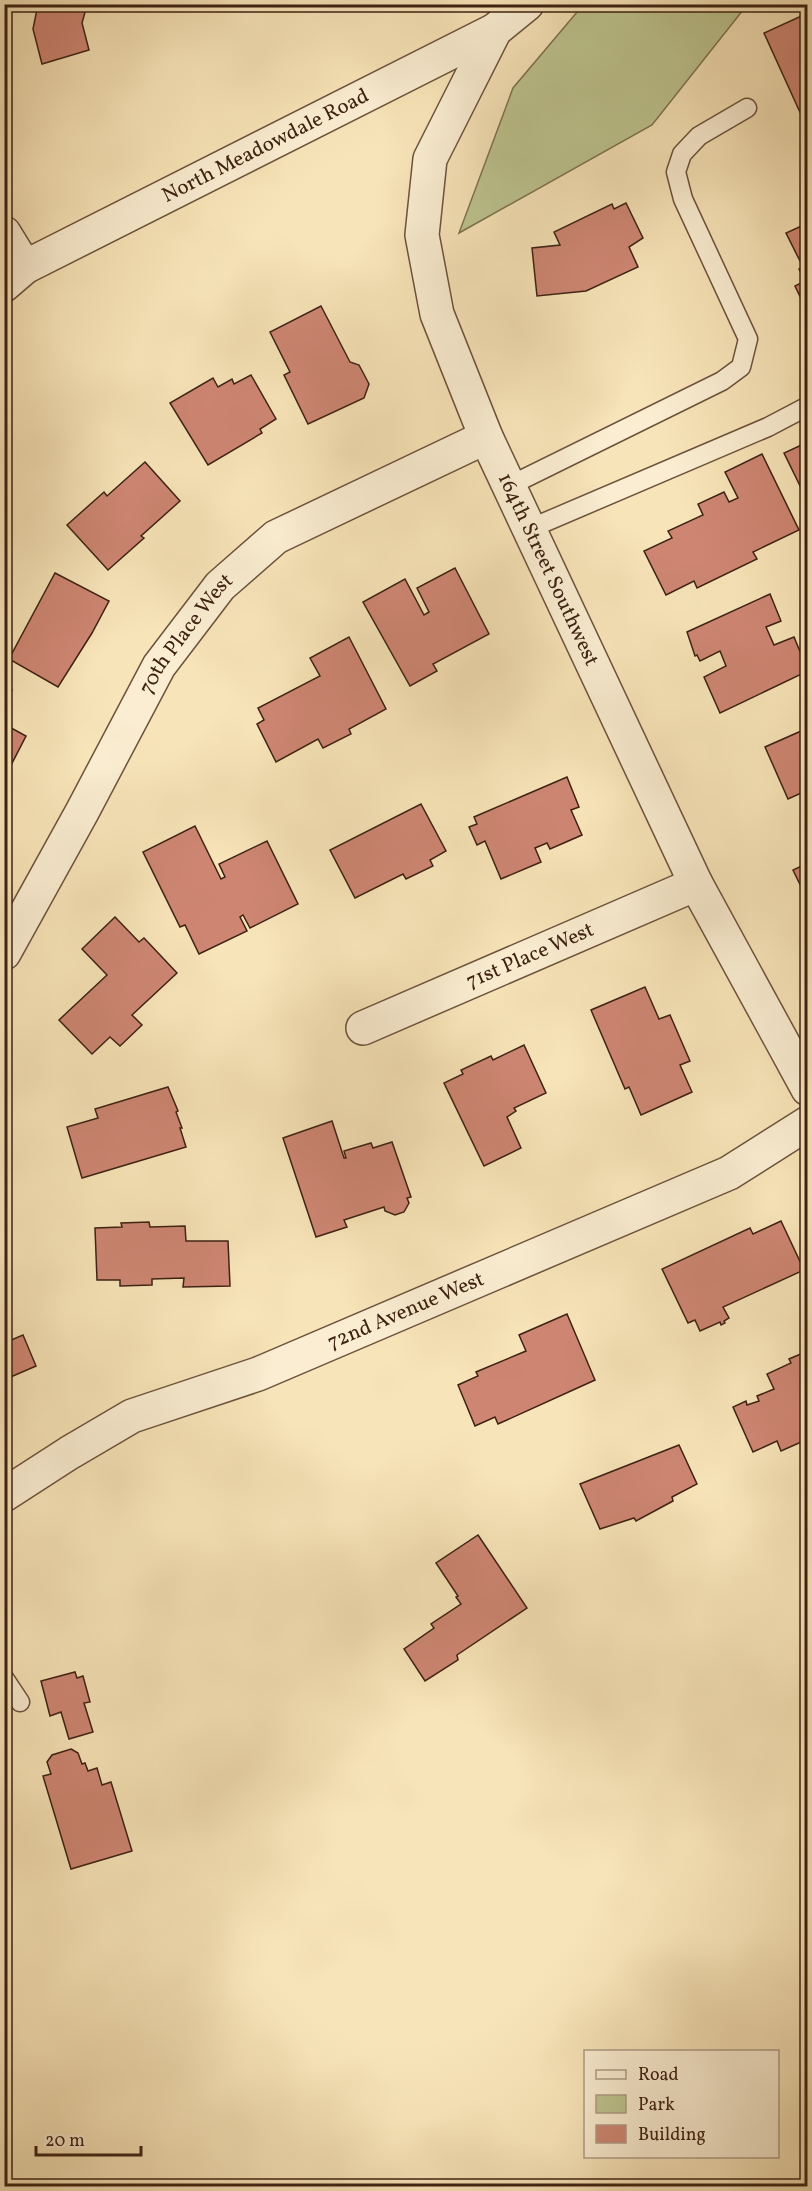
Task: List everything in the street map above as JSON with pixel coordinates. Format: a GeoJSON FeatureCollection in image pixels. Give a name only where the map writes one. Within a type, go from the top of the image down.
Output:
{"type":"FeatureCollection","features":[{"type":"Feature","properties":{"kind":"street","name":"North Meadowdale Road"},"geometry":{"type":"LineString","coordinates":[[15,276],[495,30],[527,4]]}},
{"type":"Feature","properties":{"kind":"street","name":"164th Street Southwest"},"geometry":{"type":"LineString","coordinates":[[495,30],[430,159],[422,235],[437,314],[486,437],[696,884],[807,1089]]}},
{"type":"Feature","properties":{"kind":"street"},"geometry":{"type":"LineString","coordinates":[[4,234],[15,276]]}},
{"type":"Feature","properties":{"kind":"street","name":"70th Place West"},"geometry":{"type":"LineString","coordinates":[[4,953],[159,666],[220,586],[276,537],[486,437]]}},
{"type":"Feature","properties":{"kind":"street","name":"71st Place West"},"geometry":{"type":"LineString","coordinates":[[363,1028],[696,884]]}},
{"type":"Feature","properties":{"kind":"street","name":"72nd Avenue West"},"geometry":{"type":"LineString","coordinates":[[4,1495],[132,1416],[258,1374],[729,1173],[807,1123]]}},
{"type":"Feature","properties":{"kind":"lane"},"geometry":{"type":"LineString","coordinates":[[509,486],[722,381],[741,367],[748,339],[683,200],[676,172],[682,154],[699,136],[747,108]]}},
{"type":"Feature","properties":{"kind":"lane"},"geometry":{"type":"LineString","coordinates":[[529,529],[768,427],[807,406]]}},
{"type":"Feature","properties":{"kind":"lane"},"geometry":{"type":"LineString","coordinates":[[4,1678],[20,1702]]}},
{"type":"Feature","properties":{"kind":"green space"},"geometry":{"type":"Polygon","coordinates":[[[583,5],[747,5],[652,125],[459,233],[513,88],[583,5]]]}},
{"type":"Feature","properties":{"kind":"building"},"geometry":{"type":"Polygon","coordinates":[[[38,4],[87,5],[82,23],[89,50],[42,64],[33,29],[38,4]]]}},
{"type":"Feature","properties":{"kind":"building"},"geometry":{"type":"Polygon","coordinates":[[[808,13],[808,130],[764,33],[808,13]]]}},
{"type":"Feature","properties":{"kind":"building"},"geometry":{"type":"Polygon","coordinates":[[[626,203],[643,238],[629,247],[638,267],[586,291],[537,296],[532,248],[560,245],[554,232],[612,204],[614,209],[626,203]]]}},
{"type":"Feature","properties":{"kind":"building"},"geometry":{"type":"Polygon","coordinates":[[[808,223],[808,313],[795,286],[805,281],[799,269],[803,267],[786,233],[808,223]]]}},
{"type":"Feature","properties":{"kind":"building"},"geometry":{"type":"Polygon","coordinates":[[[321,306],[350,362],[359,365],[369,384],[364,398],[308,424],[284,375],[290,372],[270,332],[321,306]]]}},
{"type":"Feature","properties":{"kind":"building"},"geometry":{"type":"Polygon","coordinates":[[[251,375],[276,419],[260,429],[262,433],[208,465],[170,403],[213,378],[218,387],[232,379],[234,384],[251,375]]]}},
{"type":"Feature","properties":{"kind":"building"},"geometry":{"type":"Polygon","coordinates":[[[808,442],[808,494],[805,496],[784,453],[808,442]]]}},
{"type":"Feature","properties":{"kind":"building"},"geometry":{"type":"Polygon","coordinates":[[[762,454],[799,530],[753,552],[757,559],[697,588],[694,581],[666,595],[644,551],[672,538],[668,531],[703,515],[698,504],[724,492],[729,502],[738,498],[725,472],[762,454]]]}},
{"type":"Feature","properties":{"kind":"building"},"geometry":{"type":"Polygon","coordinates":[[[145,462],[180,501],[141,536],[144,538],[108,570],[67,525],[104,492],[107,496],[145,462]]]}},
{"type":"Feature","properties":{"kind":"building"},"geometry":{"type":"Polygon","coordinates":[[[455,568],[489,634],[433,664],[437,671],[410,686],[363,602],[405,579],[424,615],[429,612],[417,588],[455,568]]]}},
{"type":"Feature","properties":{"kind":"building"},"geometry":{"type":"Polygon","coordinates":[[[55,573],[109,601],[58,687],[9,659],[55,573]]]}},
{"type":"Feature","properties":{"kind":"building"},"geometry":{"type":"Polygon","coordinates":[[[770,594],[781,621],[766,627],[774,645],[794,637],[808,671],[720,713],[704,677],[726,666],[720,651],[700,661],[697,655],[695,656],[687,632],[770,594]]]}},
{"type":"Feature","properties":{"kind":"building"},"geometry":{"type":"Polygon","coordinates":[[[349,637],[386,709],[349,729],[351,734],[323,748],[318,739],[276,762],[257,724],[264,720],[258,708],[320,676],[310,658],[349,637]]]}},
{"type":"Feature","properties":{"kind":"building"},"geometry":{"type":"Polygon","coordinates":[[[4,686],[12,690],[4,705],[4,686]]]}},
{"type":"Feature","properties":{"kind":"building"},"geometry":{"type":"Polygon","coordinates":[[[4,724],[26,736],[6,775],[4,774],[4,724]]]}},
{"type":"Feature","properties":{"kind":"building"},"geometry":{"type":"Polygon","coordinates":[[[808,728],[808,790],[788,799],[765,747],[808,728]]]}},
{"type":"Feature","properties":{"kind":"building"},"geometry":{"type":"Polygon","coordinates":[[[567,777],[579,807],[571,810],[582,835],[550,849],[547,843],[535,848],[541,862],[501,879],[485,841],[477,845],[469,827],[477,824],[474,817],[567,777]]]}},
{"type":"Feature","properties":{"kind":"building"},"geometry":{"type":"Polygon","coordinates":[[[421,804],[446,851],[430,860],[433,866],[406,879],[403,874],[355,898],[330,850],[421,804]]]}},
{"type":"Feature","properties":{"kind":"building"},"geometry":{"type":"Polygon","coordinates":[[[195,826],[221,879],[225,877],[219,864],[267,841],[298,904],[250,928],[243,915],[240,917],[247,931],[199,954],[185,925],[180,927],[143,852],[195,826]]]}},
{"type":"Feature","properties":{"kind":"building"},"geometry":{"type":"Polygon","coordinates":[[[808,863],[808,901],[793,870],[808,863]]]}},
{"type":"Feature","properties":{"kind":"building"},"geometry":{"type":"Polygon","coordinates":[[[115,917],[139,942],[144,938],[177,973],[132,1015],[142,1025],[120,1046],[110,1037],[92,1054],[59,1020],[107,975],[82,949],[115,917]]]}},
{"type":"Feature","properties":{"kind":"building"},"geometry":{"type":"Polygon","coordinates":[[[645,987],[659,1019],[670,1015],[690,1061],[680,1065],[692,1092],[641,1115],[629,1087],[625,1089],[591,1010],[645,987]]]}},
{"type":"Feature","properties":{"kind":"building"},"geometry":{"type":"Polygon","coordinates":[[[524,1045],[546,1093],[514,1108],[516,1111],[507,1117],[521,1148],[484,1166],[444,1083],[463,1074],[461,1070],[491,1056],[493,1060],[524,1045]]]}},
{"type":"Feature","properties":{"kind":"building"},"geometry":{"type":"Polygon","coordinates":[[[168,1087],[178,1111],[176,1112],[186,1147],[82,1178],[67,1127],[98,1118],[95,1109],[168,1087]]]}},
{"type":"Feature","properties":{"kind":"building"},"geometry":{"type":"Polygon","coordinates":[[[332,1121],[344,1158],[346,1158],[344,1151],[371,1143],[373,1148],[392,1142],[411,1197],[407,1198],[409,1203],[404,1212],[395,1215],[385,1211],[384,1207],[344,1220],[347,1227],[316,1237],[283,1138],[332,1121]]]}},
{"type":"Feature","properties":{"kind":"building"},"geometry":{"type":"Polygon","coordinates":[[[781,1221],[804,1270],[723,1307],[729,1318],[721,1325],[720,1322],[700,1331],[695,1320],[688,1323],[662,1269],[750,1228],[753,1234],[781,1221]]]}},
{"type":"Feature","properties":{"kind":"building"},"geometry":{"type":"Polygon","coordinates":[[[149,1222],[150,1227],[185,1226],[186,1241],[228,1241],[230,1286],[183,1287],[184,1278],[152,1279],[152,1285],[120,1286],[120,1280],[97,1280],[95,1228],[122,1227],[121,1223],[149,1222]]]}},
{"type":"Feature","properties":{"kind":"building"},"geometry":{"type":"Polygon","coordinates":[[[567,1314],[595,1380],[498,1424],[495,1417],[475,1426],[458,1385],[478,1376],[476,1372],[526,1351],[519,1335],[567,1314]]]}},
{"type":"Feature","properties":{"kind":"building"},"geometry":{"type":"Polygon","coordinates":[[[23,1335],[36,1366],[6,1379],[7,1383],[4,1384],[4,1343],[23,1335]]]}},
{"type":"Feature","properties":{"kind":"building"},"geometry":{"type":"Polygon","coordinates":[[[808,1351],[808,1439],[781,1451],[777,1441],[753,1452],[733,1407],[746,1401],[747,1405],[759,1401],[757,1396],[774,1389],[767,1374],[791,1363],[789,1359],[808,1351]]]}},
{"type":"Feature","properties":{"kind":"building"},"geometry":{"type":"Polygon","coordinates":[[[679,1445],[697,1484],[672,1497],[673,1501],[636,1521],[634,1518],[600,1529],[580,1484],[679,1445]]]}},
{"type":"Feature","properties":{"kind":"building"},"geometry":{"type":"Polygon","coordinates":[[[478,1535],[527,1608],[457,1655],[458,1660],[425,1681],[404,1649],[434,1628],[431,1624],[461,1604],[436,1563],[478,1535]]]}},
{"type":"Feature","properties":{"kind":"building"},"geometry":{"type":"Polygon","coordinates":[[[75,1672],[77,1678],[83,1676],[90,1702],[84,1703],[93,1732],[69,1739],[61,1712],[50,1716],[41,1681],[75,1672]]]}},
{"type":"Feature","properties":{"kind":"building"},"geometry":{"type":"Polygon","coordinates":[[[71,1749],[78,1753],[82,1764],[85,1763],[88,1771],[97,1768],[102,1785],[111,1782],[132,1851],[71,1869],[43,1776],[51,1774],[47,1762],[52,1755],[71,1749]]]}}]}
